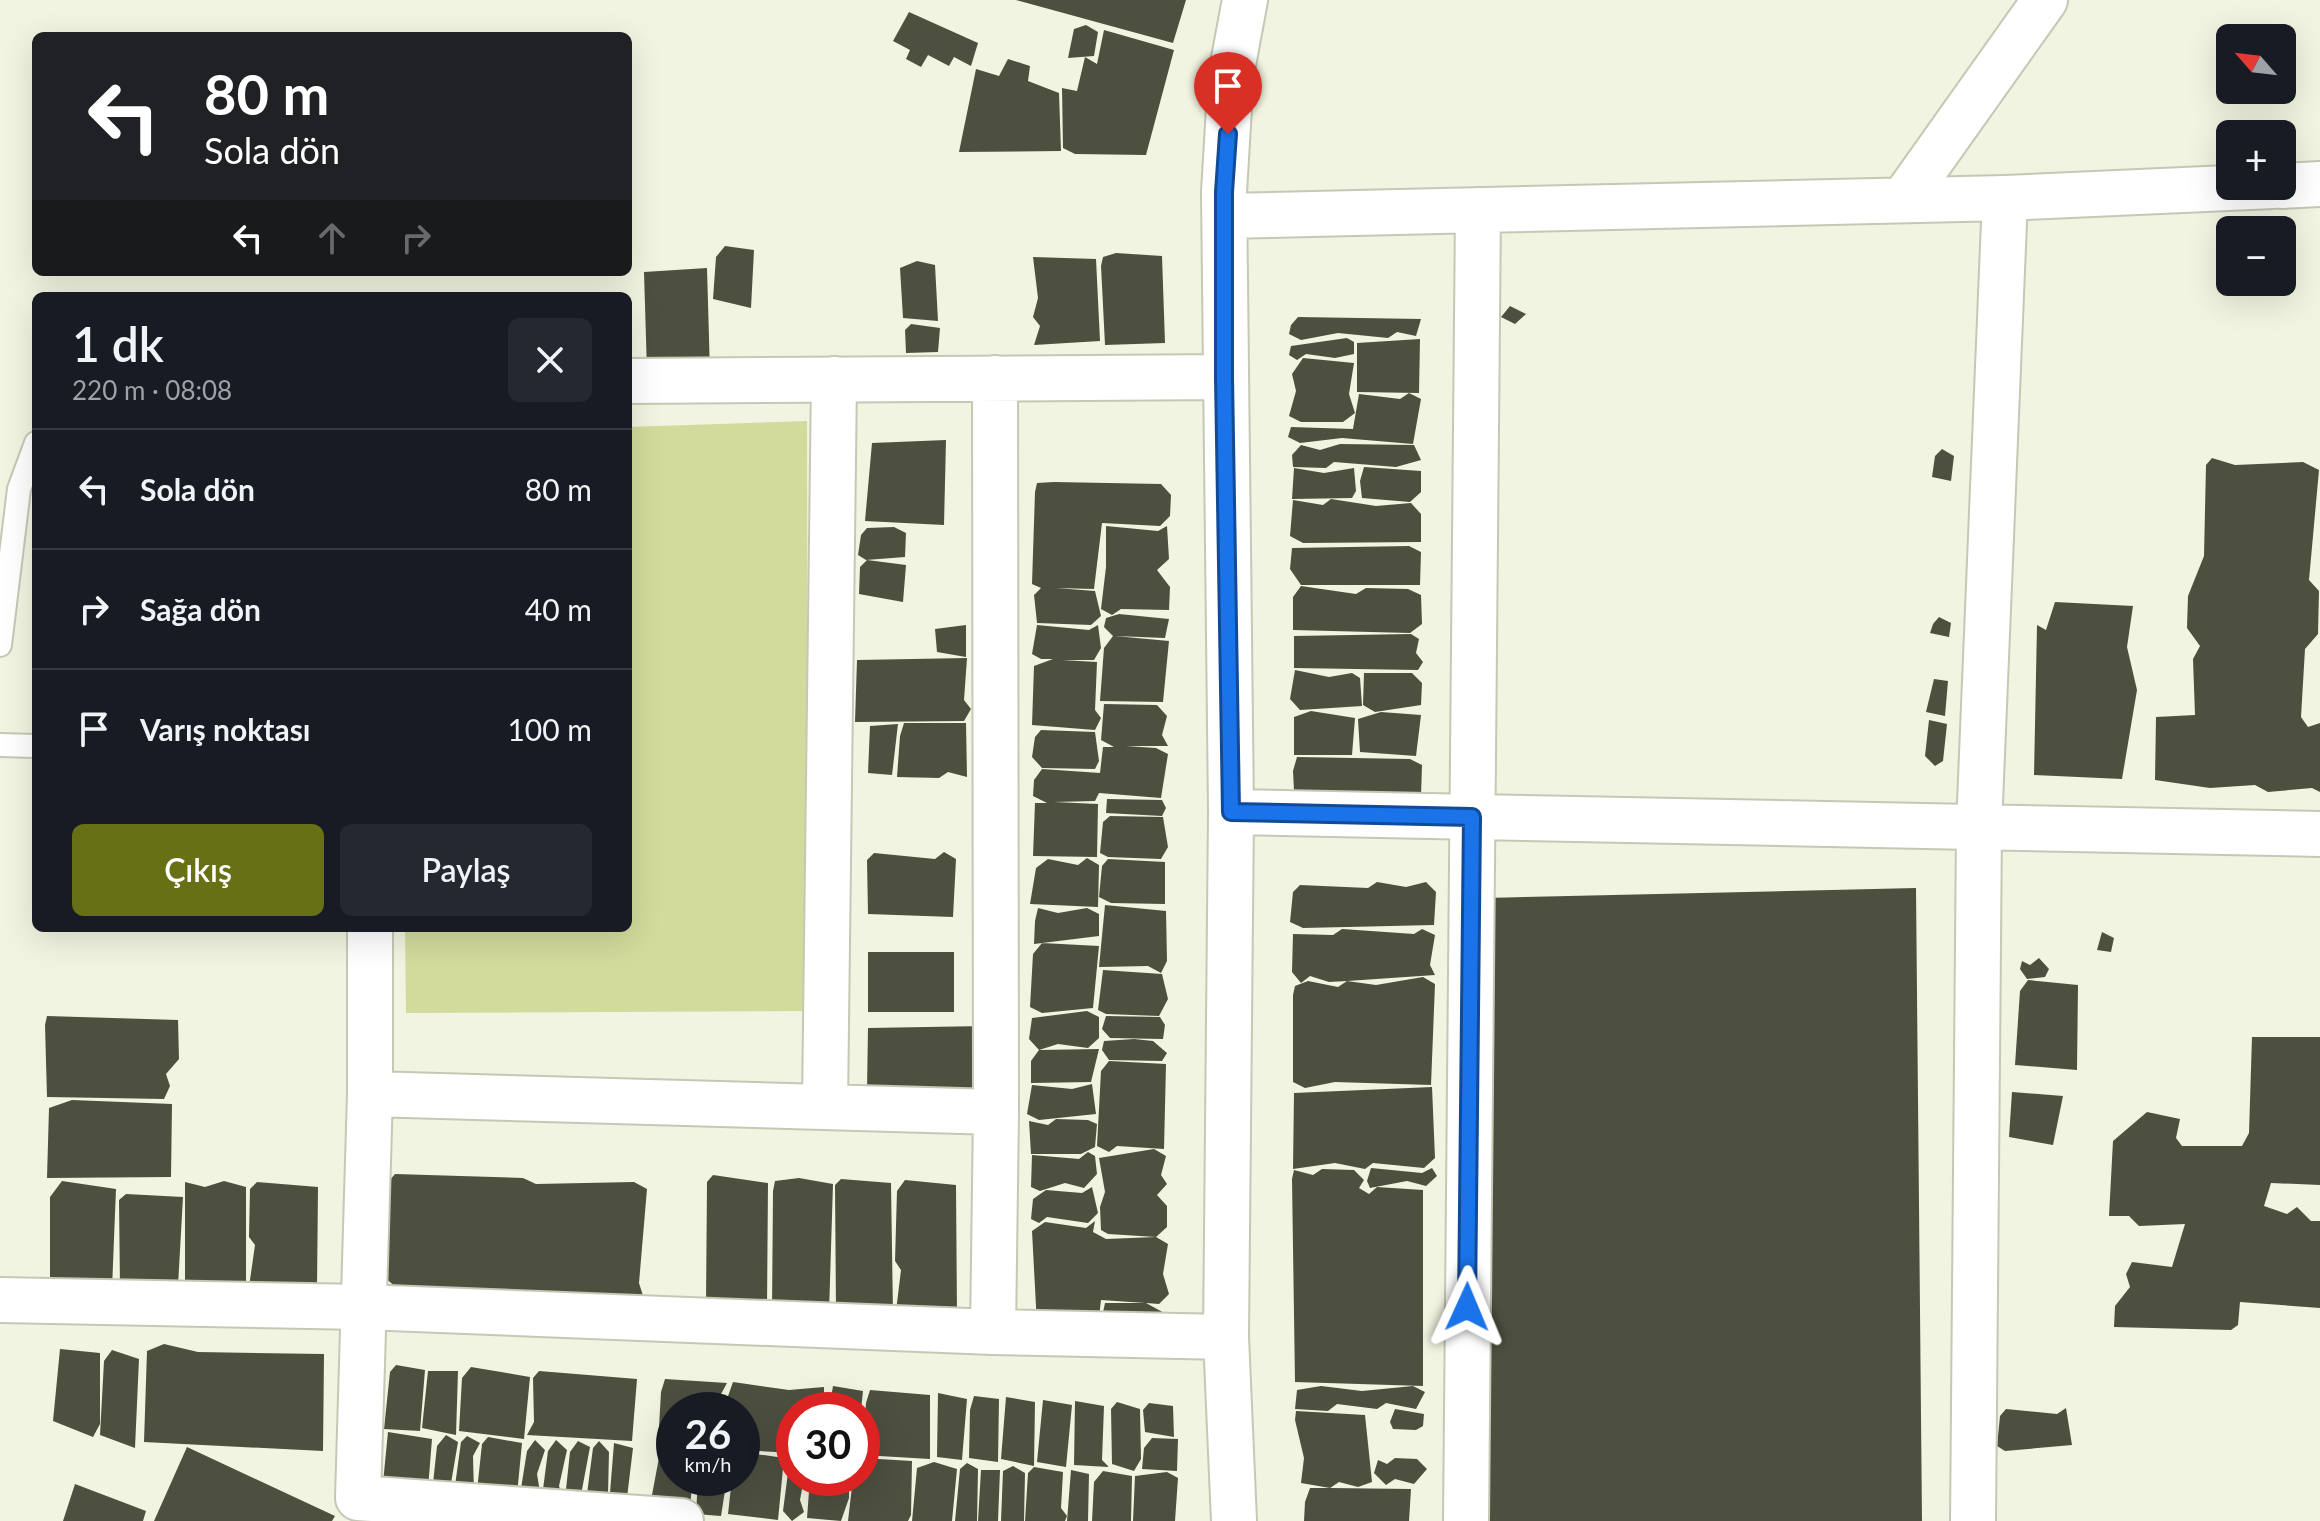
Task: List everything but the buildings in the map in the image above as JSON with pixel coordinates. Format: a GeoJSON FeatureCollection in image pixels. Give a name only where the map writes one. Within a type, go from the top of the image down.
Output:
{"type":"FeatureCollection","features":[{"type":"Feature","properties":{"kind":"street"},"geometry":{"type":"LineString","coordinates":[[1234,1521],[1226,1337],[1231,812],[1224,377],[1225,216],[1231,75],[1245,0]]}},
{"type":"Feature","properties":{"kind":"street"},"geometry":{"type":"LineString","coordinates":[[1903,200],[2045,0]]}},
{"type":"Feature","properties":{"kind":"street"},"geometry":{"type":"LineString","coordinates":[[2296,185],[2320,184]]}},
{"type":"Feature","properties":{"kind":"street"},"geometry":{"type":"LineString","coordinates":[[1225,216],[2005,198],[2216,189]]}},
{"type":"Feature","properties":{"kind":"street"},"geometry":{"type":"LineString","coordinates":[[1973,1521],[1979,827],[2005,198]]}},
{"type":"Feature","properties":{"kind":"street"},"geometry":{"type":"LineString","coordinates":[[1466,1521],[1478,210]]}},
{"type":"Feature","properties":{"kind":"street"},"geometry":{"type":"LineString","coordinates":[[632,381],[1224,377]]}},
{"type":"Feature","properties":{"kind":"street"},"geometry":{"type":"LineString","coordinates":[[993,1332],[996,1112],[995,378]]}},
{"type":"Feature","properties":{"kind":"street"},"geometry":{"type":"LineString","coordinates":[[825,1105],[834,379]]}},
{"type":"Feature","properties":{"kind":"street"},"geometry":{"type":"LineString","coordinates":[[1231,812],[2320,834]]}},
{"type":"Feature","properties":{"kind":"street"},"geometry":{"type":"LineString","coordinates":[[370,932],[370,1094],[358,1498],[681,1521]]}},
{"type":"Feature","properties":{"kind":"street"},"geometry":{"type":"LineString","coordinates":[[370,1094],[996,1112]]}},
{"type":"Feature","properties":{"kind":"street"},"geometry":{"type":"LineString","coordinates":[[0,1300],[363,1307],[993,1332],[1226,1337]]}},
{"type":"Feature","properties":{"kind":"lane"},"geometry":{"type":"LineString","coordinates":[[0,645],[19,489],[32,454]]}},
{"type":"Feature","properties":{"kind":"lane"},"geometry":{"type":"LineString","coordinates":[[0,745],[32,746]]}},
{"type":"Feature","properties":{"kind":"green space"},"geometry":{"type":"Polygon","coordinates":[[[807,421],[808,1011],[406,1013],[405,932],[632,932],[632,427],[807,421]]]}},
{"type":"Feature","properties":{"kind":"route"},"geometry":{"type":"LineString","coordinates":[[1228,134],[1224,192],[1224,377],[1231,812],[1472,817],[1467,1307]]}}]}
